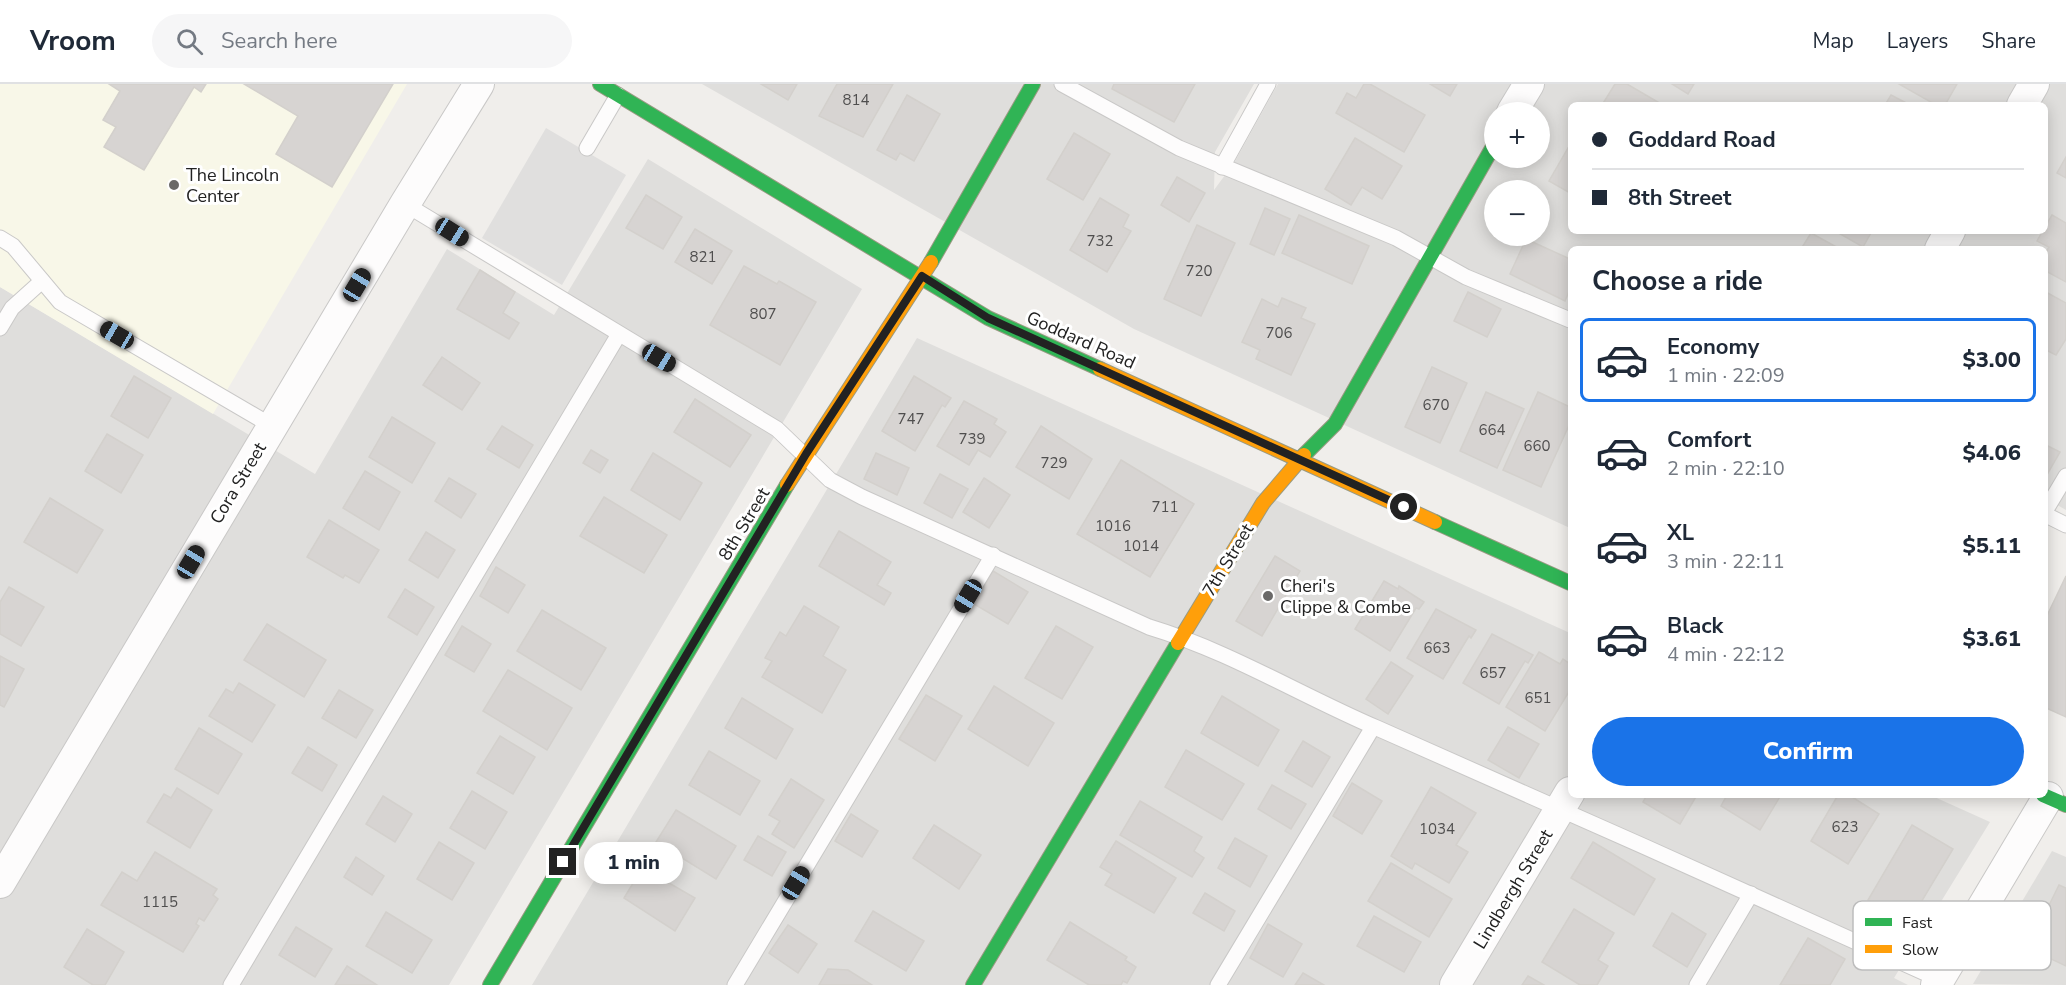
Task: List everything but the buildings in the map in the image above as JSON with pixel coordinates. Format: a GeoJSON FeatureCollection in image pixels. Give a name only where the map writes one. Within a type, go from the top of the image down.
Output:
{"type":"FeatureCollection","features":[{"type":"Feature","properties":{"kind":"street","name":"Cora Street"},"geometry":{"type":"LineString","coordinates":[[0,883],[479,84]]}},
{"type":"Feature","properties":{"kind":"street","name":"Goddard Road"},"geometry":{"type":"LineString","coordinates":[[600,84],[922,276],[988,318],[1568,582]]}},
{"type":"Feature","properties":{"kind":"street","name":"8th Street"},"geometry":{"type":"LineString","coordinates":[[490,985],[806,454],[947,238],[1033,84]]}},
{"type":"Feature","properties":{"kind":"street"},"geometry":{"type":"LineString","coordinates":[[1518,102],[1529,84]]}},
{"type":"Feature","properties":{"kind":"street"},"geometry":{"type":"LineString","coordinates":[[2024,102],[2034,84]]}},
{"type":"Feature","properties":{"kind":"street","name":"7th Street"},"geometry":{"type":"LineString","coordinates":[[973,985],[1263,503],[1300,459],[1335,424],[1484,162]]}},
{"type":"Feature","properties":{"kind":"street"},"geometry":{"type":"LineString","coordinates":[[1991,901],[2052,799]]}},
{"type":"Feature","properties":{"kind":"street","name":"Lindbergh Street"},"geometry":{"type":"LineString","coordinates":[[1455,985],[1566,800]]}},
{"type":"Feature","properties":{"kind":"street"},"geometry":{"type":"LineString","coordinates":[[1942,983],[1950,970]]}},
{"type":"Feature","properties":{"kind":"lane"},"geometry":{"type":"LineString","coordinates":[[1062,84],[1179,148],[1396,238],[1466,277],[1568,320]]}},
{"type":"Feature","properties":{"kind":"lane"},"geometry":{"type":"LineString","coordinates":[[1222,167],[1268,84]]}},
{"type":"Feature","properties":{"kind":"lane"},"geometry":{"type":"LineString","coordinates":[[587,148],[618,95]]}},
{"type":"Feature","properties":{"kind":"lane"},"geometry":{"type":"LineString","coordinates":[[405,204],[777,429],[806,454],[830,480],[1149,627],[1182,637],[1373,727],[1566,800],[1751,894],[1853,942]]}},
{"type":"Feature","properties":{"kind":"lane"},"geometry":{"type":"LineString","coordinates":[[0,238],[13,246],[60,302],[272,426]]}},
{"type":"Feature","properties":{"kind":"lane"},"geometry":{"type":"LineString","coordinates":[[0,328],[12,308],[42,281]]}},
{"type":"Feature","properties":{"kind":"lane"},"geometry":{"type":"LineString","coordinates":[[231,985],[619,334]]}},
{"type":"Feature","properties":{"kind":"lane"},"geometry":{"type":"LineString","coordinates":[[2048,507],[2066,476]]}},
{"type":"Feature","properties":{"kind":"lane"},"geometry":{"type":"LineString","coordinates":[[2048,516],[2066,525]]}},
{"type":"Feature","properties":{"kind":"lane"},"geometry":{"type":"LineString","coordinates":[[735,985],[993,555]]}},
{"type":"Feature","properties":{"kind":"lane"},"geometry":{"type":"LineString","coordinates":[[1218,985],[1373,727]]}},
{"type":"Feature","properties":{"kind":"lane"},"geometry":{"type":"LineString","coordinates":[[1697,985],[1751,894]]}},
{"type":"Feature","properties":{"kind":"lane"},"geometry":{"type":"LineString","coordinates":[[1914,970],[1942,983]]}},
{"type":"Feature","properties":{"kind":"shaded area","name":"The Lincoln Center"},"geometry":{"type":"Polygon","coordinates":[[[0,84],[407,84],[213,414],[0,287],[0,84]]]}},
{"type":"Feature","properties":{"kind":"shaded area"},"geometry":{"type":"Polygon","coordinates":[[[702,84],[1254,84],[1215,152],[1214,190],[1234,163],[1278,84],[2066,84],[2066,510],[2048,500],[2048,246],[1568,246],[1568,527],[1134,329],[702,84]]]}},
{"type":"Feature","properties":{"kind":"shaded area"},"geometry":{"type":"Polygon","coordinates":[[[546,128],[626,175],[562,285],[482,238],[546,128]]]}},
{"type":"Feature","properties":{"kind":"shaded area"},"geometry":{"type":"Polygon","coordinates":[[[648,159],[862,289],[449,985],[0,985],[0,287],[315,474],[447,249],[554,315],[648,159]]]}},
{"type":"Feature","properties":{"kind":"shaded area"},"geometry":{"type":"Polygon","coordinates":[[[917,338],[1568,632],[1568,798],[1937,798],[1990,822],[1941,901],[1853,901],[1853,970],[1899,970],[1894,978],[1908,985],[532,985],[917,338]]]}},
{"type":"Feature","properties":{"kind":"shaded area"},"geometry":{"type":"Polygon","coordinates":[[[2052,851],[2066,857],[2066,985],[1973,984],[1981,970],[2051,970],[2051,901],[2022,901],[2052,851]]]}},
{"type":"Feature","properties":{"kind":"traffic: fast"},"geometry":{"type":"LineString","coordinates":[[600,84],[988,318],[1100,369]]}},
{"type":"Feature","properties":{"kind":"traffic: fast"},"geometry":{"type":"LineString","coordinates":[[931,262],[1033,84]]}},
{"type":"Feature","properties":{"kind":"traffic: fast"},"geometry":{"type":"LineString","coordinates":[[1304,455],[1335,424],[1484,163]]}},
{"type":"Feature","properties":{"kind":"traffic: fast"},"geometry":{"type":"LineString","coordinates":[[490,985],[787,485]]}},
{"type":"Feature","properties":{"kind":"traffic: fast"},"geometry":{"type":"LineString","coordinates":[[1435,522],[1568,582]]}},
{"type":"Feature","properties":{"kind":"traffic: fast"},"geometry":{"type":"LineString","coordinates":[[973,985],[1178,643]]}},
{"type":"Feature","properties":{"kind":"traffic: fast"},"geometry":{"type":"LineString","coordinates":[[2048,797],[2066,805]]}},
{"type":"Feature","properties":{"kind":"traffic: slow"},"geometry":{"type":"LineString","coordinates":[[787,485],[931,262]]}},
{"type":"Feature","properties":{"kind":"traffic: slow"},"geometry":{"type":"LineString","coordinates":[[1100,369],[1435,522]]}},
{"type":"Feature","properties":{"kind":"traffic: slow"},"geometry":{"type":"LineString","coordinates":[[1178,643],[1263,503],[1304,455]]}},
{"type":"Feature","properties":{"kind":"place","name":"The Lincoln Center"},"geometry":{"type":"Point","coordinates":[174,185]}},
{"type":"Feature","properties":{"kind":"place","name":"Cheri's Clippe & Combe"},"geometry":{"type":"Point","coordinates":[1268,596]}},
{"type":"Feature","properties":{"kind":"route"},"geometry":{"type":"LineString","coordinates":[[563,862],[806,454],[922,276],[988,318],[1404,507]]}}]}
